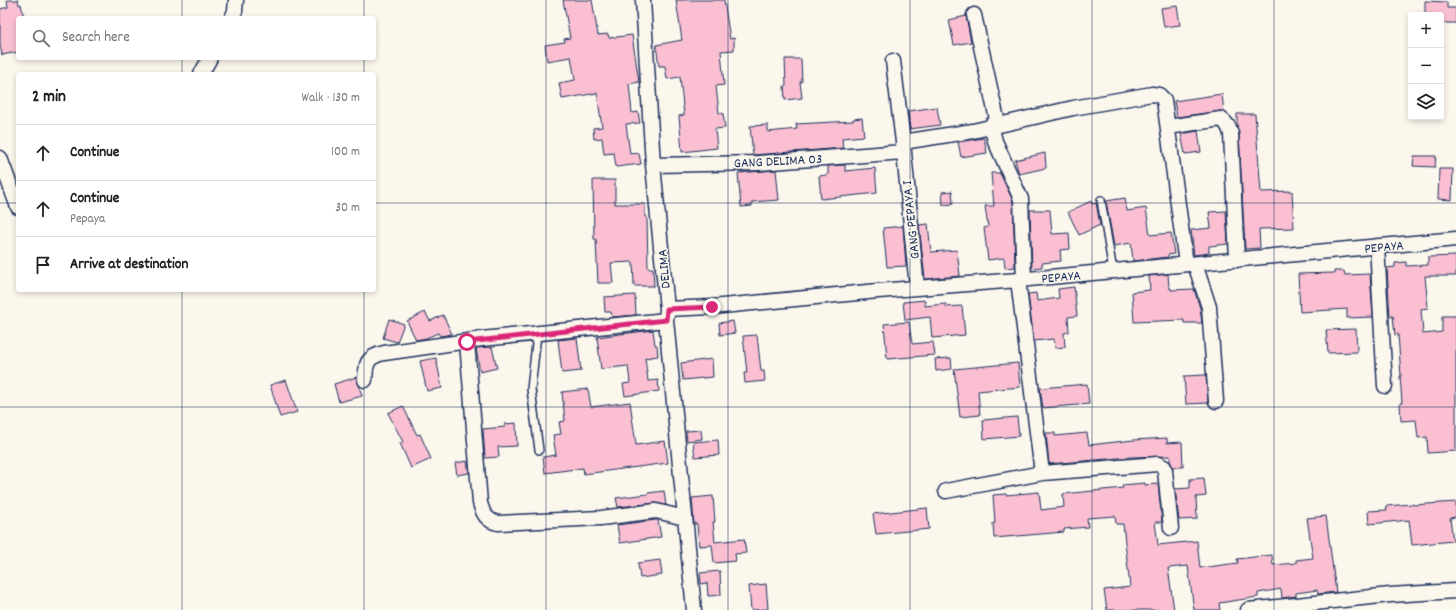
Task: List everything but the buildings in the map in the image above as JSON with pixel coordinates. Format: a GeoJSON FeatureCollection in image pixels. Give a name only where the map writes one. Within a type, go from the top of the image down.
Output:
{"type":"FeatureCollection","features":[{"type":"Feature","properties":{"kind":"street"},"geometry":{"type":"LineString","coordinates":[[233,16],[236,0]]}},
{"type":"Feature","properties":{"kind":"street","name":"DELIMA"},"geometry":{"type":"LineString","coordinates":[[642,0],[653,164],[694,610]]}},
{"type":"Feature","properties":{"kind":"street"},"geometry":{"type":"LineString","coordinates":[[974,15],[996,141],[1021,199],[1021,280],[1042,473]]}},
{"type":"Feature","properties":{"kind":"street"},"geometry":{"type":"LineString","coordinates":[[202,72],[209,60]]}},
{"type":"Feature","properties":{"kind":"street","name":"GANG PEPAYA I"},"geometry":{"type":"LineString","coordinates":[[893,60],[917,288]]}},
{"type":"Feature","properties":{"kind":"street","name":"GANG DELIMA 03"},"geometry":{"type":"LineString","coordinates":[[653,164],[759,163],[903,147],[1073,108],[1152,94],[1159,95],[1164,100],[1168,127]]}},
{"type":"Feature","properties":{"kind":"street"},"geometry":{"type":"LineString","coordinates":[[1216,401],[1209,307],[1190,264],[1168,127],[1221,119],[1229,126],[1231,134],[1237,260]]}},
{"type":"Feature","properties":{"kind":"street"},"geometry":{"type":"LineString","coordinates":[[0,158],[12,175],[16,196]]}},
{"type":"Feature","properties":{"kind":"street","name":"PEPAYA"},"geometry":{"type":"LineString","coordinates":[[365,380],[366,365],[375,355],[537,334],[712,307],[1021,280],[1456,239]]}},
{"type":"Feature","properties":{"kind":"street"},"geometry":{"type":"LineString","coordinates":[[1377,246],[1385,386]]}},
{"type":"Feature","properties":{"kind":"street"},"geometry":{"type":"LineString","coordinates":[[467,342],[480,503],[485,516],[492,522],[498,523],[601,518],[656,511],[685,518]]}},
{"type":"Feature","properties":{"kind":"street"},"geometry":{"type":"LineString","coordinates":[[946,491],[1042,473],[1161,465],[1165,471],[1171,528]]}},
{"type":"Feature","properties":{"kind":"street"},"geometry":{"type":"LineString","coordinates":[[1248,610],[1390,595],[1456,591]]}},
{"type":"Feature","properties":{"kind":"lane"},"geometry":{"type":"LineString","coordinates":[[1101,200],[1113,271]]}},
{"type":"Feature","properties":{"kind":"lane"},"geometry":{"type":"LineString","coordinates":[[537,334],[531,389],[539,450]]}},
{"type":"Feature","properties":{"kind":"route"},"geometry":{"type":"LineString","coordinates":[[467,342],[482,339],[666,320],[667,309],[712,307]]}}]}
